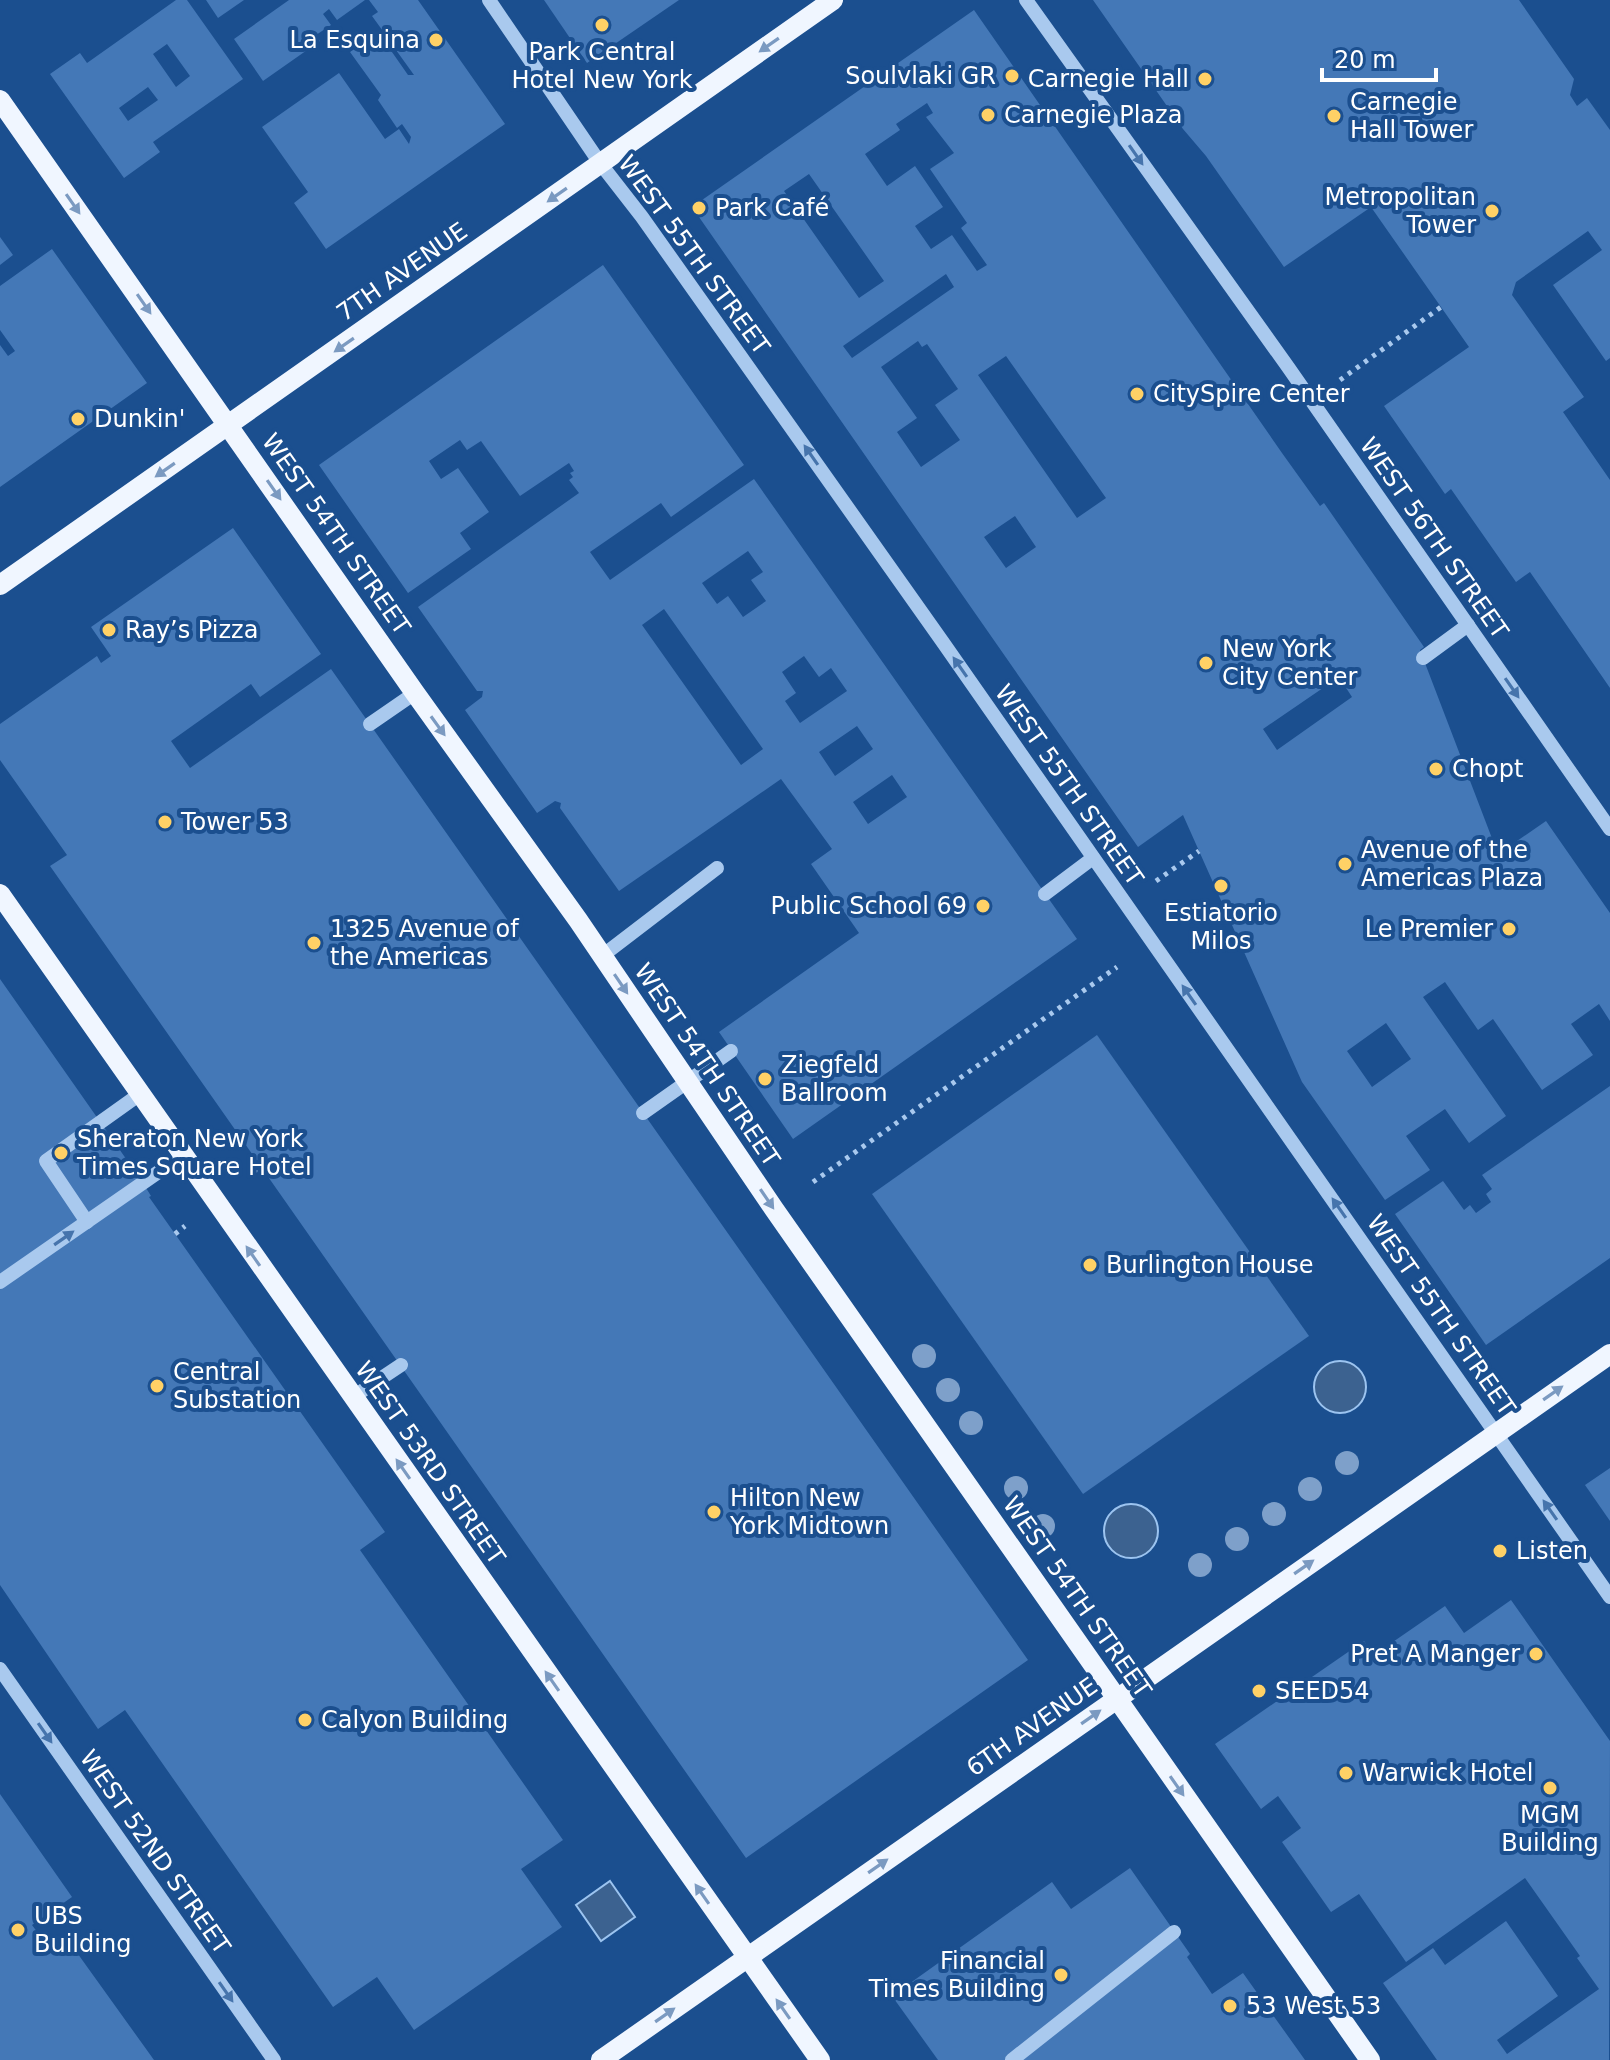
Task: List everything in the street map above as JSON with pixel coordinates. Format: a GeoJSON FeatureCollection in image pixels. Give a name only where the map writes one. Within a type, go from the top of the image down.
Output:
{"type":"FeatureCollection","features":[{"type":"Feature","properties":{"kind":"main road","name":"7TH AVENUE"},"geometry":{"type":"LineString","coordinates":[[0,585],[833,0]]}},
{"type":"Feature","properties":{"kind":"main road","name":"WEST 54TH STREET"},"geometry":{"type":"LineString","coordinates":[[0,100],[602,956],[1370,2060]]}},
{"type":"Feature","properties":{"kind":"main road","name":"WEST 53RD STREET"},"geometry":{"type":"LineString","coordinates":[[0,894],[820,2060]]}},
{"type":"Feature","properties":{"kind":"main road","name":"6TH AVENUE"},"geometry":{"type":"LineString","coordinates":[[601,2060],[1610,1354]]}},
{"type":"Feature","properties":{"kind":"street","name":"WEST 55TH STREET"},"geometry":{"type":"LineString","coordinates":[[489,0],[600,163],[696,294],[1610,1597]]}},
{"type":"Feature","properties":{"kind":"street","name":"WEST 56TH STREET"},"geometry":{"type":"LineString","coordinates":[[1026,0],[1610,829]]}},
{"type":"Feature","properties":{"kind":"street"},"geometry":{"type":"LineString","coordinates":[[1423,658],[1468,625]]}},
{"type":"Feature","properties":{"kind":"street"},"geometry":{"type":"LineString","coordinates":[[370,724],[415,693]]}},
{"type":"Feature","properties":{"kind":"street"},"geometry":{"type":"LineString","coordinates":[[1045,894],[1093,858]]}},
{"type":"Feature","properties":{"kind":"street"},"geometry":{"type":"LineString","coordinates":[[602,956],[717,868]]}},
{"type":"Feature","properties":{"kind":"street"},"geometry":{"type":"LineString","coordinates":[[643,1113],[731,1051]]}},
{"type":"Feature","properties":{"kind":"street"},"geometry":{"type":"LineString","coordinates":[[87,1222],[46,1161],[140,1094]]}},
{"type":"Feature","properties":{"kind":"street"},"geometry":{"type":"LineString","coordinates":[[0,1282],[183,1155]]}},
{"type":"Feature","properties":{"kind":"street"},"geometry":{"type":"LineString","coordinates":[[353,1397],[401,1365]]}},
{"type":"Feature","properties":{"kind":"street","name":"WEST 52ND STREET"},"geometry":{"type":"LineString","coordinates":[[0,1669],[274,2060]]}},
{"type":"Feature","properties":{"kind":"street"},"geometry":{"type":"LineString","coordinates":[[1012,2060],[1174,1932]]}},
{"type":"Feature","properties":{"kind":"path"},"geometry":{"type":"LineString","coordinates":[[1340,380],[1441,307]]}},
{"type":"Feature","properties":{"kind":"path"},"geometry":{"type":"LineString","coordinates":[[1156,881],[1199,851]]}},
{"type":"Feature","properties":{"kind":"path"},"geometry":{"type":"LineString","coordinates":[[813,1182],[1117,967]]}},
{"type":"Feature","properties":{"kind":"path"},"geometry":{"type":"LineString","coordinates":[[255,1171],[260,1166]]}},
{"type":"Feature","properties":{"kind":"path"},"geometry":{"type":"LineString","coordinates":[[175,1234],[185,1226]]}},
{"type":"Feature","properties":{"kind":"water"},"geometry":{"type":"Polygon","coordinates":[[[1340,1361],[1358,1369],[1366,1387],[1358,1405],[1340,1413],[1322,1405],[1314,1387],[1322,1369],[1340,1361]]]}},
{"type":"Feature","properties":{"kind":"water"},"geometry":{"type":"Polygon","coordinates":[[[1131,1504],[1150,1512],[1158,1531],[1150,1550],[1131,1558],[1112,1550],[1104,1531],[1112,1512],[1131,1504]]]}},
{"type":"Feature","properties":{"kind":"water"},"geometry":{"type":"Polygon","coordinates":[[[610,1881],[635,1917],[601,1941],[576,1905],[610,1881]]]}},
{"type":"Feature","properties":{"kind":"building"},"geometry":{"type":"Polygon","coordinates":[[[176,0],[187,0],[243,79],[153,142],[160,152],[124,178],[50,74],[80,53],[87,63],[176,0]],[[167,44],[153,54],[176,87],[190,76],[167,44]],[[148,87],[119,108],[128,121],[158,100],[148,87]]]}},
{"type":"Feature","properties":{"kind":"building"},"geometry":{"type":"Polygon","coordinates":[[[206,0],[244,0],[218,18],[206,0]]]}},
{"type":"Feature","properties":{"kind":"building"},"geometry":{"type":"Polygon","coordinates":[[[289,0],[365,0],[337,20],[329,9],[323,14],[331,25],[316,35],[320,41],[263,81],[234,39],[289,0]]]}},
{"type":"Feature","properties":{"kind":"building"},"geometry":{"type":"Polygon","coordinates":[[[369,0],[418,0],[505,124],[326,249],[294,203],[308,192],[262,127],[339,73],[385,139],[399,129],[409,144],[411,137],[402,124],[397,128],[378,100],[381,95],[350,52],[378,32],[408,75],[414,75],[396,50],[409,41],[406,35],[393,45],[372,16],[378,12],[369,0]]]}},
{"type":"Feature","properties":{"kind":"building","name":"Park Central Hotel New York"},"geometry":{"type":"Polygon","coordinates":[[[544,0],[679,0],[587,63],[544,0]]]}},
{"type":"Feature","properties":{"kind":"building"},"geometry":{"type":"Polygon","coordinates":[[[1093,0],[1519,0],[1574,79],[1570,95],[1577,106],[1587,98],[1610,130],[1610,358],[1606,361],[1553,285],[1602,250],[1588,231],[1516,282],[1512,295],[1584,397],[1563,412],[1610,480],[1610,688],[1530,572],[1516,582],[1451,489],[1445,494],[1384,406],[1469,347],[1371,207],[1284,267],[1093,0]]]}},
{"type":"Feature","properties":{"kind":"building"},"geometry":{"type":"Polygon","coordinates":[[[974,10],[1282,453],[1320,506],[1324,503],[1424,647],[1420,650],[1498,854],[1546,821],[1610,913],[1610,1021],[1599,1004],[1571,1024],[1593,1055],[1542,1090],[1493,1019],[1478,1030],[1445,982],[1423,997],[1506,1116],[1469,1143],[1445,1109],[1406,1136],[1430,1170],[1385,1200],[1302,1082],[1183,815],[1138,847],[692,207],[974,10]],[[927,103],[896,124],[900,130],[865,154],[887,186],[915,166],[943,207],[915,226],[931,249],[952,235],[977,271],[987,265],[961,228],[967,223],[930,169],[954,153],[926,117],[933,113],[927,103]],[[809,174],[784,191],[859,298],[884,281],[809,174]],[[946,274],[843,346],[852,358],[954,287],[946,274]],[[918,341],[881,367],[917,418],[897,432],[921,467],[960,440],[935,405],[958,389],[927,344],[922,347],[918,341]],[[1006,356],[978,375],[1077,518],[1106,498],[1006,356]],[[1015,516],[984,537],[1006,568],[1036,547],[1015,516]],[[1339,677],[1263,729],[1277,750],[1352,697],[1339,677]],[[1386,1023],[1347,1051],[1372,1087],[1411,1059],[1386,1023]]]}},
{"type":"Feature","properties":{"kind":"building"},"geometry":{"type":"Polygon","coordinates":[[[0,237],[13,255],[0,265],[0,237]]]}},
{"type":"Feature","properties":{"kind":"building"},"geometry":{"type":"Polygon","coordinates":[[[52,249],[147,383],[0,487],[0,345],[8,356],[15,351],[0,330],[0,286],[52,249]]]}},
{"type":"Feature","properties":{"kind":"building"},"geometry":{"type":"Polygon","coordinates":[[[603,265],[744,465],[671,517],[661,503],[590,552],[610,580],[754,479],[1077,939],[793,1139],[719,1032],[859,933],[811,864],[832,849],[781,779],[619,891],[560,808],[561,803],[555,801],[537,813],[465,710],[482,697],[483,691],[477,691],[418,607],[579,493],[569,480],[573,477],[570,473],[574,471],[569,463],[520,496],[481,441],[467,450],[460,440],[429,461],[441,479],[458,468],[489,512],[460,533],[471,549],[408,593],[319,465],[603,265]],[[748,551],[702,583],[717,604],[728,596],[743,617],[766,601],[751,580],[763,572],[748,551]],[[664,609],[642,625],[741,765],[763,749],[664,609]],[[804,656],[782,672],[796,693],[785,701],[800,723],[847,691],[831,668],[819,677],[804,656]],[[857,726],[819,752],[835,776],[873,749],[857,726]],[[892,775],[853,802],[868,824],[907,797],[892,775]]]}},
{"type":"Feature","properties":{"kind":"building"},"geometry":{"type":"Polygon","coordinates":[[[233,528],[321,654],[260,697],[251,684],[171,741],[190,768],[331,669],[1028,1660],[746,1858],[50,866],[67,855],[0,760],[0,724],[97,656],[101,663],[111,656],[91,627],[233,528]]]}},
{"type":"Feature","properties":{"kind":"building","name":"Calyon Building"},"geometry":{"type":"Polygon","coordinates":[[[0,979],[385,1532],[360,1550],[563,1840],[521,1869],[562,1927],[414,2030],[377,1977],[333,2007],[125,1710],[98,1729],[0,1585],[0,979]]]}},
{"type":"Feature","properties":{"kind":"building","name":"Burlington House"},"geometry":{"type":"Polygon","coordinates":[[[1097,1035],[1309,1336],[1083,1494],[872,1194],[1097,1035]]]}},
{"type":"Feature","properties":{"kind":"building"},"geometry":{"type":"Polygon","coordinates":[[[1610,1086],[1610,1258],[1486,1345],[1395,1214],[1443,1181],[1464,1210],[1470,1205],[1476,1213],[1491,1202],[1486,1194],[1492,1189],[1482,1175],[1610,1086]]]}},
{"type":"Feature","properties":{"kind":"building"},"geometry":{"type":"Polygon","coordinates":[[[1610,1468],[1610,1521],[1585,1485],[1610,1468]]]}},
{"type":"Feature","properties":{"kind":"building"},"geometry":{"type":"Polygon","coordinates":[[[1511,1600],[1610,1741],[1609,2060],[1437,2060],[1383,1983],[1433,1948],[1445,1965],[1506,1921],[1558,1996],[1497,2040],[1507,2054],[1599,1989],[1577,1958],[1580,1956],[1525,1878],[1406,1962],[1359,1894],[1331,1912],[1282,1842],[1301,1828],[1278,1796],[1261,1809],[1215,1744],[1364,1641],[1374,1655],[1445,1606],[1464,1633],[1511,1600]]]}},
{"type":"Feature","properties":{"kind":"building","name":"UBS Building"},"geometry":{"type":"Polygon","coordinates":[[[0,1794],[72,1897],[32,1925],[49,1948],[65,1936],[154,2060],[0,2060],[0,1794]]]}},
{"type":"Feature","properties":{"kind":"building","name":"Financial Times Building"},"geometry":{"type":"Polygon","coordinates":[[[1130,1868],[1190,1954],[1187,1957],[1212,1994],[1243,1973],[1305,2060],[938,2060],[892,1996],[1052,1882],[1071,1909],[1130,1868]]]}},
{"type":"Feature","properties":{"kind":"place","name":"Park Central Hotel New York"},"geometry":{"type":"Point","coordinates":[602,25]}},
{"type":"Feature","properties":{"kind":"place","name":"La Esquina"},"geometry":{"type":"Point","coordinates":[436,40]}},
{"type":"Feature","properties":{"kind":"place","name":"Soulvlaki GR"},"geometry":{"type":"Point","coordinates":[1012,76]}},
{"type":"Feature","properties":{"kind":"place","name":"Carnegie Hall"},"geometry":{"type":"Point","coordinates":[1205,79]}},
{"type":"Feature","properties":{"kind":"place","name":"Carnegie Plaza"},"geometry":{"type":"Point","coordinates":[988,115]}},
{"type":"Feature","properties":{"kind":"place","name":"Carnegie Hall Tower"},"geometry":{"type":"Point","coordinates":[1334,116]}},
{"type":"Feature","properties":{"kind":"place","name":"Park Café"},"geometry":{"type":"Point","coordinates":[699,208]}},
{"type":"Feature","properties":{"kind":"place","name":"Metropolitan Tower"},"geometry":{"type":"Point","coordinates":[1492,211]}},
{"type":"Feature","properties":{"kind":"place","name":"CitySpire Center"},"geometry":{"type":"Point","coordinates":[1137,394]}},
{"type":"Feature","properties":{"kind":"place","name":"Dunkin'"},"geometry":{"type":"Point","coordinates":[78,419]}},
{"type":"Feature","properties":{"kind":"place","name":"Ray’s Pizza"},"geometry":{"type":"Point","coordinates":[109,630]}},
{"type":"Feature","properties":{"kind":"place","name":"New York City Center"},"geometry":{"type":"Point","coordinates":[1206,663]}},
{"type":"Feature","properties":{"kind":"place","name":"Chopt"},"geometry":{"type":"Point","coordinates":[1436,769]}},
{"type":"Feature","properties":{"kind":"place","name":"Tower 53"},"geometry":{"type":"Point","coordinates":[165,822]}},
{"type":"Feature","properties":{"kind":"place","name":"Avenue of the Americas Plaza"},"geometry":{"type":"Point","coordinates":[1345,864]}},
{"type":"Feature","properties":{"kind":"place","name":"Estiatorio Milos"},"geometry":{"type":"Point","coordinates":[1221,886]}},
{"type":"Feature","properties":{"kind":"place","name":"Public School 69"},"geometry":{"type":"Point","coordinates":[983,906]}},
{"type":"Feature","properties":{"kind":"place","name":"Le Premier"},"geometry":{"type":"Point","coordinates":[1509,929]}},
{"type":"Feature","properties":{"kind":"place","name":"1325 Avenue of the Americas"},"geometry":{"type":"Point","coordinates":[314,943]}},
{"type":"Feature","properties":{"kind":"place","name":"Ziegfeld Ballroom"},"geometry":{"type":"Point","coordinates":[765,1079]}},
{"type":"Feature","properties":{"kind":"place","name":"Sheraton New York Times Square Hotel"},"geometry":{"type":"Point","coordinates":[61,1153]}},
{"type":"Feature","properties":{"kind":"place","name":"Burlington House"},"geometry":{"type":"Point","coordinates":[1090,1265]}},
{"type":"Feature","properties":{"kind":"place","name":"Central Substation"},"geometry":{"type":"Point","coordinates":[157,1386]}},
{"type":"Feature","properties":{"kind":"place","name":"Hilton New York Midtown"},"geometry":{"type":"Point","coordinates":[714,1512]}},
{"type":"Feature","properties":{"kind":"place","name":"Listen"},"geometry":{"type":"Point","coordinates":[1500,1551]}},
{"type":"Feature","properties":{"kind":"place","name":"Pret A Manger"},"geometry":{"type":"Point","coordinates":[1536,1654]}},
{"type":"Feature","properties":{"kind":"place","name":"SEED54"},"geometry":{"type":"Point","coordinates":[1259,1691]}},
{"type":"Feature","properties":{"kind":"place","name":"Calyon Building"},"geometry":{"type":"Point","coordinates":[305,1720]}},
{"type":"Feature","properties":{"kind":"place","name":"Warwick Hotel"},"geometry":{"type":"Point","coordinates":[1346,1773]}},
{"type":"Feature","properties":{"kind":"place","name":"MGM Building"},"geometry":{"type":"Point","coordinates":[1550,1788]}},
{"type":"Feature","properties":{"kind":"place","name":"UBS Building"},"geometry":{"type":"Point","coordinates":[18,1930]}},
{"type":"Feature","properties":{"kind":"place","name":"Financial Times Building"},"geometry":{"type":"Point","coordinates":[1061,1975]}},
{"type":"Feature","properties":{"kind":"place","name":"53 West 53"},"geometry":{"type":"Point","coordinates":[1230,2006]}}]}
